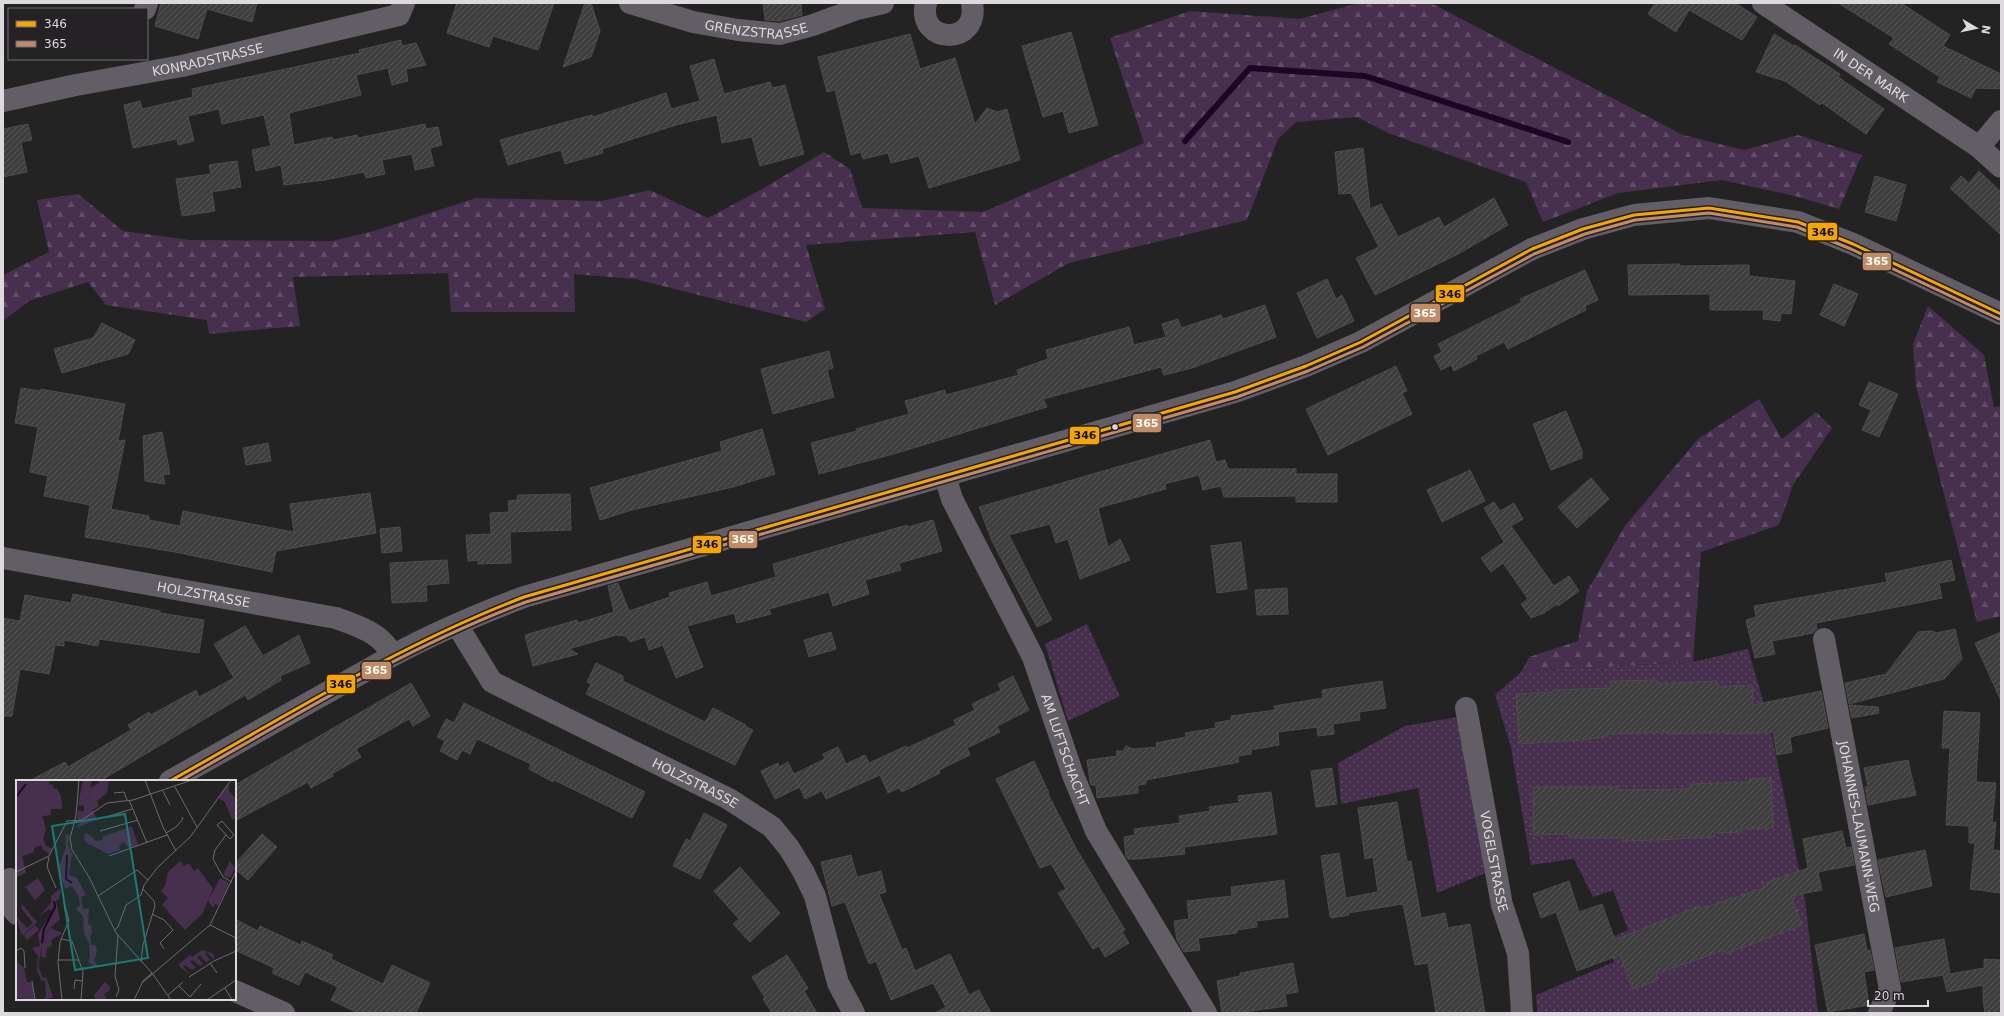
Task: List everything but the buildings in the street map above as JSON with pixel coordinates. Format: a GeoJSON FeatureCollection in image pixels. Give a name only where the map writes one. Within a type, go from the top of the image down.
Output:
{"type":"FeatureCollection","features":[{"type":"Feature","properties":{"kind":"street","name":"KONRADSTRASSE"},"geometry":{"type":"LineString","coordinates":[[3,101],[76,85],[128,68],[182,66],[399,15],[404,3]]}},
{"type":"Feature","properties":{"kind":"street","name":"GRENZSTRASSE"},"geometry":{"type":"LineString","coordinates":[[630,3],[693,22],[738,30],[780,34],[813,25],[857,9],[883,3]]}},
{"type":"Feature","properties":{"kind":"street"},"geometry":{"type":"LineString","coordinates":[[926,3],[925,16],[928,24],[933,30],[948,36],[963,31],[969,25],[972,18],[972,3]]}},
{"type":"Feature","properties":{"kind":"street","name":"IN DER MARK"},"geometry":{"type":"LineString","coordinates":[[1763,3],[1979,147],[2001,167]]}},
{"type":"Feature","properties":{"kind":"street"},"geometry":{"type":"LineString","coordinates":[[1979,147],[2001,121]]}},
{"type":"Feature","properties":{"kind":"street"},"geometry":{"type":"LineString","coordinates":[[172,780],[392,656],[457,625],[524,597],[1235,392],[1306,366],[1361,342],[1532,249],[1583,229],[1634,215],[1709,208],[1798,222],[1854,244],[2001,314]]}},
{"type":"Feature","properties":{"kind":"street","name":"AM LUFTSCHACHT"},"geometry":{"type":"LineString","coordinates":[[945,476],[952,499],[1033,656],[1072,775],[1096,831],[1206,1013]]}},
{"type":"Feature","properties":{"kind":"street","name":"HOLZSTRASSE"},"geometry":{"type":"LineString","coordinates":[[3,558],[336,618],[362,627],[389,648],[392,656]]}},
{"type":"Feature","properties":{"kind":"street","name":"HOLZSTRASSE"},"geometry":{"type":"LineString","coordinates":[[457,625],[492,682],[729,799],[772,827],[789,848],[803,871],[815,896],[838,983],[854,1013]]}},
{"type":"Feature","properties":{"kind":"street","name":"JOHANNES-LAUMANN-WEG"},"geometry":{"type":"LineString","coordinates":[[1824,639],[1890,989],[1880,1013]]}},
{"type":"Feature","properties":{"kind":"street","name":"VOGELSTRASSE"},"geometry":{"type":"LineString","coordinates":[[1466,708],[1502,905],[1518,953],[1522,1013]]}},
{"type":"Feature","properties":{"kind":"street"},"geometry":{"type":"LineString","coordinates":[[10,878],[14,911],[16,913]]}},
{"type":"Feature","properties":{"kind":"street"},"geometry":{"type":"LineString","coordinates":[[3,921],[16,924]]}},
{"type":"Feature","properties":{"kind":"street"},"geometry":{"type":"LineString","coordinates":[[236,991],[284,1013]]}},
{"type":"Feature","properties":{"kind":"green space"},"geometry":{"type":"Polygon","coordinates":[[[1360,3],[1431,3],[1683,135],[1744,150],[1798,135],[1862,155],[1839,209],[1795,196],[1722,180],[1618,193],[1543,222],[1526,182],[1388,133],[1357,117],[1296,122],[1278,139],[1247,220],[1069,263],[995,305],[975,232],[806,245],[825,309],[806,322],[635,279],[574,274],[575,312],[451,312],[448,273],[293,277],[300,326],[209,334],[207,320],[106,305],[88,282],[29,301],[3,321],[3,275],[49,252],[37,200],[78,194],[123,231],[190,240],[332,241],[374,231],[476,198],[601,201],[650,190],[708,218],[762,189],[824,152],[850,169],[862,208],[983,212],[1144,143],[1110,38],[1190,11],[1299,19],[1360,3]]]}},
{"type":"Feature","properties":{"kind":"green space"},"geometry":{"type":"Polygon","coordinates":[[[1928,306],[1984,355],[1994,407],[2001,406],[2001,616],[1977,622],[1916,386],[1913,344],[1928,306]]]}},
{"type":"Feature","properties":{"kind":"green space"},"geometry":{"type":"Polygon","coordinates":[[[1759,399],[1782,439],[1816,412],[1832,428],[1793,485],[1779,525],[1701,552],[1693,662],[1522,671],[1529,657],[1578,641],[1587,591],[1625,526],[1698,439],[1759,399]]]}},
{"type":"Feature","properties":{"kind":"green space"},"geometry":{"type":"Polygon","coordinates":[[[1087,624],[1120,696],[1068,721],[1045,644],[1087,624]]]}},
{"type":"Feature","properties":{"kind":"green space"},"geometry":{"type":"Polygon","coordinates":[[[1748,649],[1769,721],[1805,900],[1818,1013],[1538,1013],[1536,995],[1614,962],[1607,939],[1628,930],[1613,890],[1593,897],[1574,859],[1531,865],[1511,747],[1495,695],[1522,671],[1693,662],[1748,649]]]}},
{"type":"Feature","properties":{"kind":"green space"},"geometry":{"type":"Polygon","coordinates":[[[1463,716],[1485,873],[1437,893],[1418,788],[1341,804],[1338,763],[1405,726],[1463,716]]]}},
{"type":"Feature","properties":{"kind":"waterway"},"geometry":{"type":"LineString","coordinates":[[1185,141],[1250,68],[1365,76],[1568,142]]}},
{"type":"Feature","properties":{"kind":"transit line","name":"346"},"geometry":{"type":"LineString","coordinates":[[172,780],[388,659],[478,616],[524,597],[1235,392],[1306,366],[1361,342],[1532,249],[1583,229],[1634,215],[1709,208],[1798,222],[1853,244],[2001,314]]}},
{"type":"Feature","properties":{"kind":"transit line","name":"365"},"geometry":{"type":"LineString","coordinates":[[182,780],[307,708],[393,662],[436,640],[526,602],[1237,397],[1308,371],[1363,347],[1534,254],[1585,234],[1635,220],[1709,213],[1797,227],[1851,249],[1999,319]]}}]}
